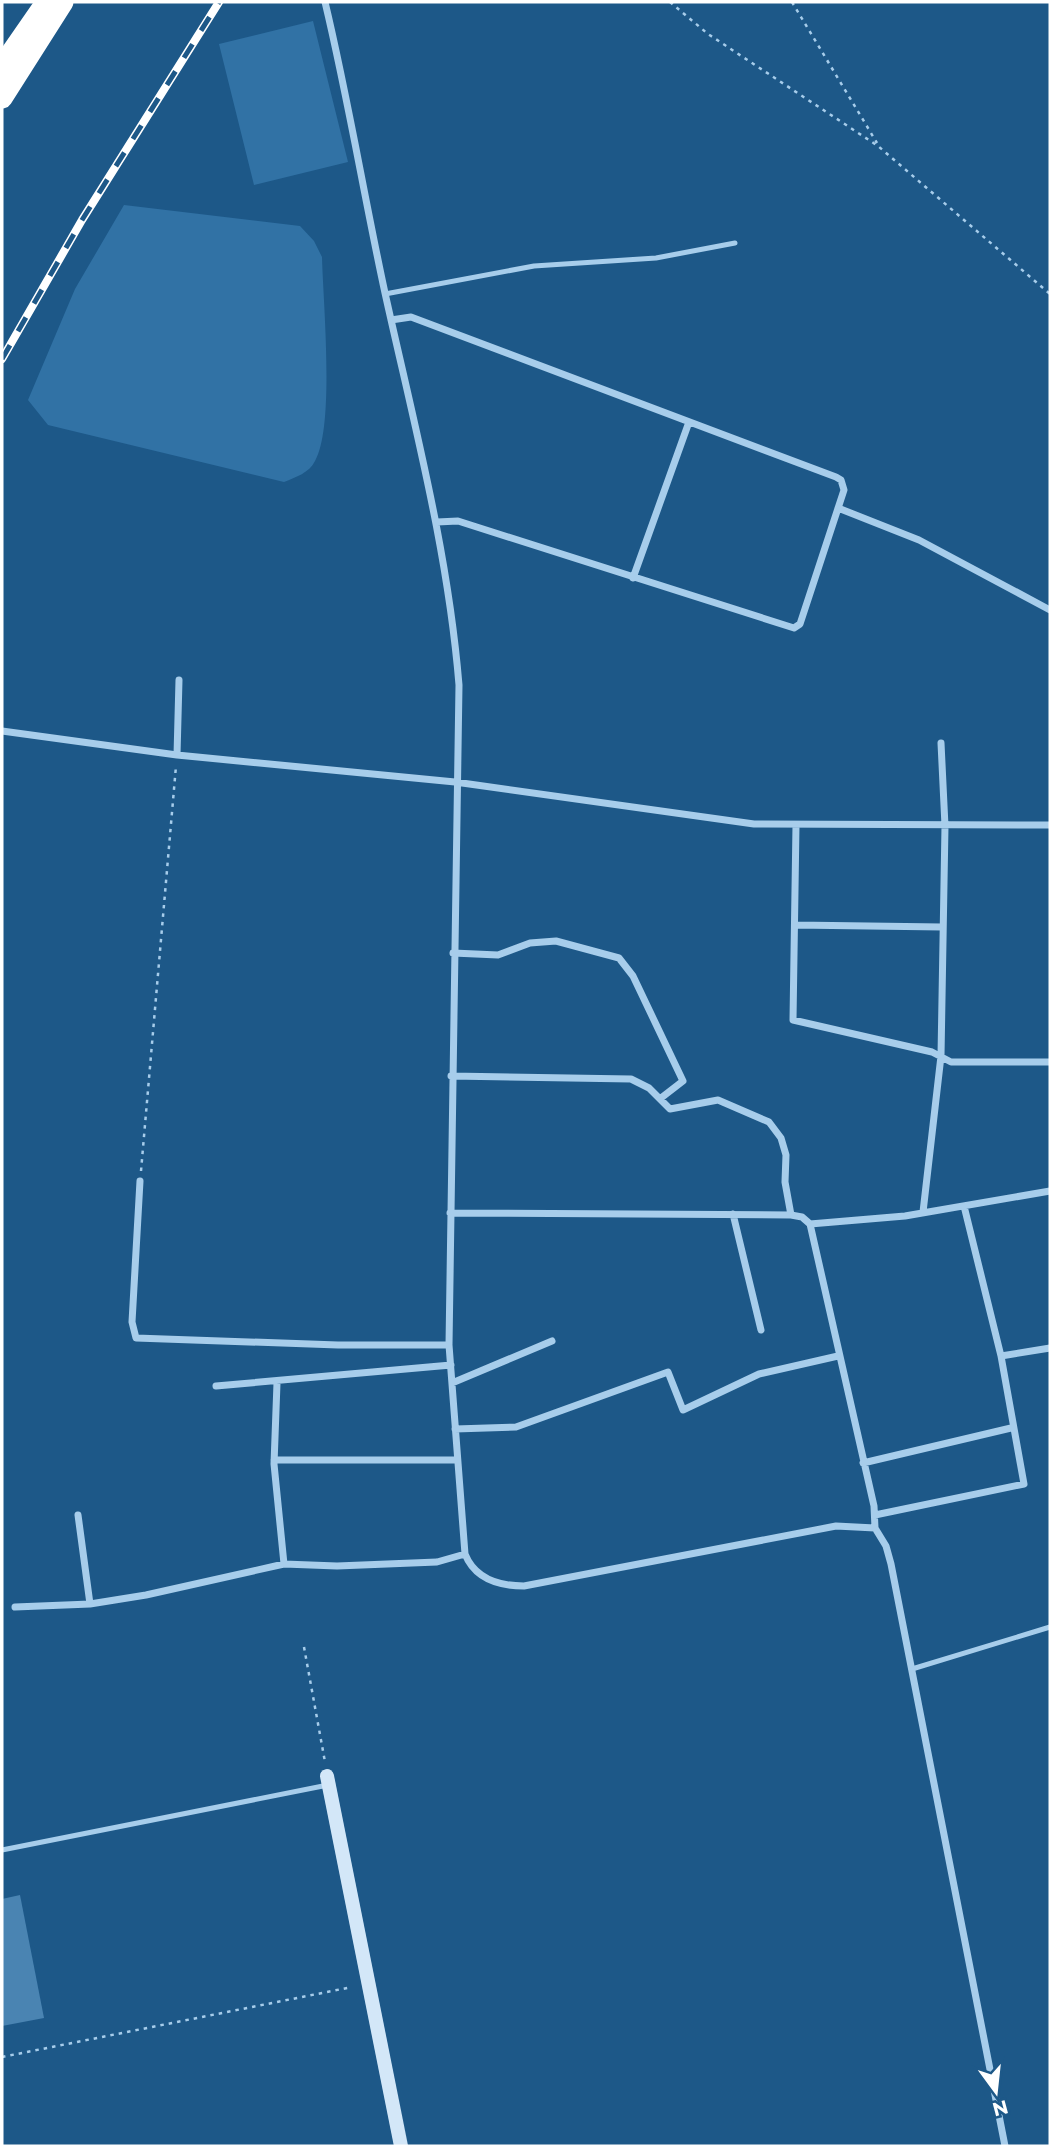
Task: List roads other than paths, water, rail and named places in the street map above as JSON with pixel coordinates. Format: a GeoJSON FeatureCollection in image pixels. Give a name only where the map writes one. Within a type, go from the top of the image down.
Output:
{"type":"FeatureCollection","features":[{"type":"Feature","properties":{"kind":"highway"},"geometry":{"type":"LineString","coordinates":[[2,66],[47,2]]}},
{"type":"Feature","properties":{"kind":"highway"},"geometry":{"type":"LineString","coordinates":[[2,97],[63,2]]}},
{"type":"Feature","properties":{"kind":"street"},"geometry":{"type":"LineString","coordinates":[[325,2],[343,78],[385,294],[438,523],[453,610],[458,685],[449,1345],[465,1554],[478,1575],[496,1583],[524,1586],[835,1526],[875,1528]]}},
{"type":"Feature","properties":{"kind":"street"},"geometry":{"type":"LineString","coordinates":[[391,320],[411,317],[836,477],[841,480],[844,490],[797,627],[790,628],[458,521],[438,523]]}},
{"type":"Feature","properties":{"kind":"street"},"geometry":{"type":"LineString","coordinates":[[633,578],[689,422]]}},
{"type":"Feature","properties":{"kind":"street"},"geometry":{"type":"LineString","coordinates":[[838,508],[919,540],[1050,610]]}},
{"type":"Feature","properties":{"kind":"street"},"geometry":{"type":"LineString","coordinates":[[177,755],[179,680]]}},
{"type":"Feature","properties":{"kind":"street"},"geometry":{"type":"LineString","coordinates":[[2,731],[177,755],[455,782],[754,824],[1050,825]]}},
{"type":"Feature","properties":{"kind":"street"},"geometry":{"type":"LineString","coordinates":[[923,1212],[941,1056],[946,826],[941,743]]}},
{"type":"Feature","properties":{"kind":"street"},"geometry":{"type":"LineString","coordinates":[[796,825],[793,1020],[941,1056],[951,1062],[1050,1062]]}},
{"type":"Feature","properties":{"kind":"street"},"geometry":{"type":"LineString","coordinates":[[795,925],[942,927]]}},
{"type":"Feature","properties":{"kind":"street"},"geometry":{"type":"LineString","coordinates":[[453,953],[498,955],[530,943],[556,941],[619,958],[633,976],[683,1081],[661,1098]]}},
{"type":"Feature","properties":{"kind":"street"},"geometry":{"type":"LineString","coordinates":[[452,1076],[631,1079],[661,1098],[670,1109],[718,1100],[769,1122],[781,1138],[786,1155],[785,1182],[791,1215]]}},
{"type":"Feature","properties":{"kind":"street"},"geometry":{"type":"LineString","coordinates":[[140,1181],[132,1322],[136,1338],[338,1345],[449,1345]]}},
{"type":"Feature","properties":{"kind":"street"},"geometry":{"type":"LineString","coordinates":[[810,1224],[923,1212],[1050,1191]]}},
{"type":"Feature","properties":{"kind":"street"},"geometry":{"type":"LineString","coordinates":[[875,1515],[1024,1484],[1011,1428],[1001,1356],[964,1206]]}},
{"type":"Feature","properties":{"kind":"street"},"geometry":{"type":"LineString","coordinates":[[450,1213],[791,1215],[802,1217],[810,1224],[875,1515],[875,1528],[886,1546],[891,1564],[1005,2146]]}},
{"type":"Feature","properties":{"kind":"street"},"geometry":{"type":"LineString","coordinates":[[733,1214],[761,1330]]}},
{"type":"Feature","properties":{"kind":"street"},"geometry":{"type":"LineString","coordinates":[[452,1383],[552,1341]]}},
{"type":"Feature","properties":{"kind":"street"},"geometry":{"type":"LineString","coordinates":[[1001,1356],[1050,1348]]}},
{"type":"Feature","properties":{"kind":"street"},"geometry":{"type":"LineString","coordinates":[[455,1429],[516,1427],[668,1372],[684,1410],[759,1374],[838,1356]]}},
{"type":"Feature","properties":{"kind":"street"},"geometry":{"type":"LineString","coordinates":[[216,1386],[451,1365]]}},
{"type":"Feature","properties":{"kind":"street"},"geometry":{"type":"LineString","coordinates":[[277,1382],[274,1460],[284,1564]]}},
{"type":"Feature","properties":{"kind":"street"},"geometry":{"type":"LineString","coordinates":[[863,1463],[1011,1428]]}},
{"type":"Feature","properties":{"kind":"street"},"geometry":{"type":"LineString","coordinates":[[274,1460],[457,1460]]}},
{"type":"Feature","properties":{"kind":"street"},"geometry":{"type":"LineString","coordinates":[[78,1515],[90,1604]]}},
{"type":"Feature","properties":{"kind":"street"},"geometry":{"type":"LineString","coordinates":[[15,1607],[90,1604],[146,1595],[284,1564],[337,1566],[437,1562],[465,1554]]}},
{"type":"Feature","properties":{"kind":"street"},"geometry":{"type":"LineString","coordinates":[[328,1780],[401,2146]]}},
{"type":"Feature","properties":{"kind":"lane"},"geometry":{"type":"LineString","coordinates":[[385,294],[534,266],[656,258],[735,243]]}},
{"type":"Feature","properties":{"kind":"lane"},"geometry":{"type":"LineString","coordinates":[[912,1669],[1050,1627]]}},
{"type":"Feature","properties":{"kind":"lane"},"geometry":{"type":"LineString","coordinates":[[2,1850],[328,1780]]}},
{"type":"Feature","properties":{"kind":"railway"},"geometry":{"type":"LineString","coordinates":[[2,359],[82,220],[219,2]]}}]}
